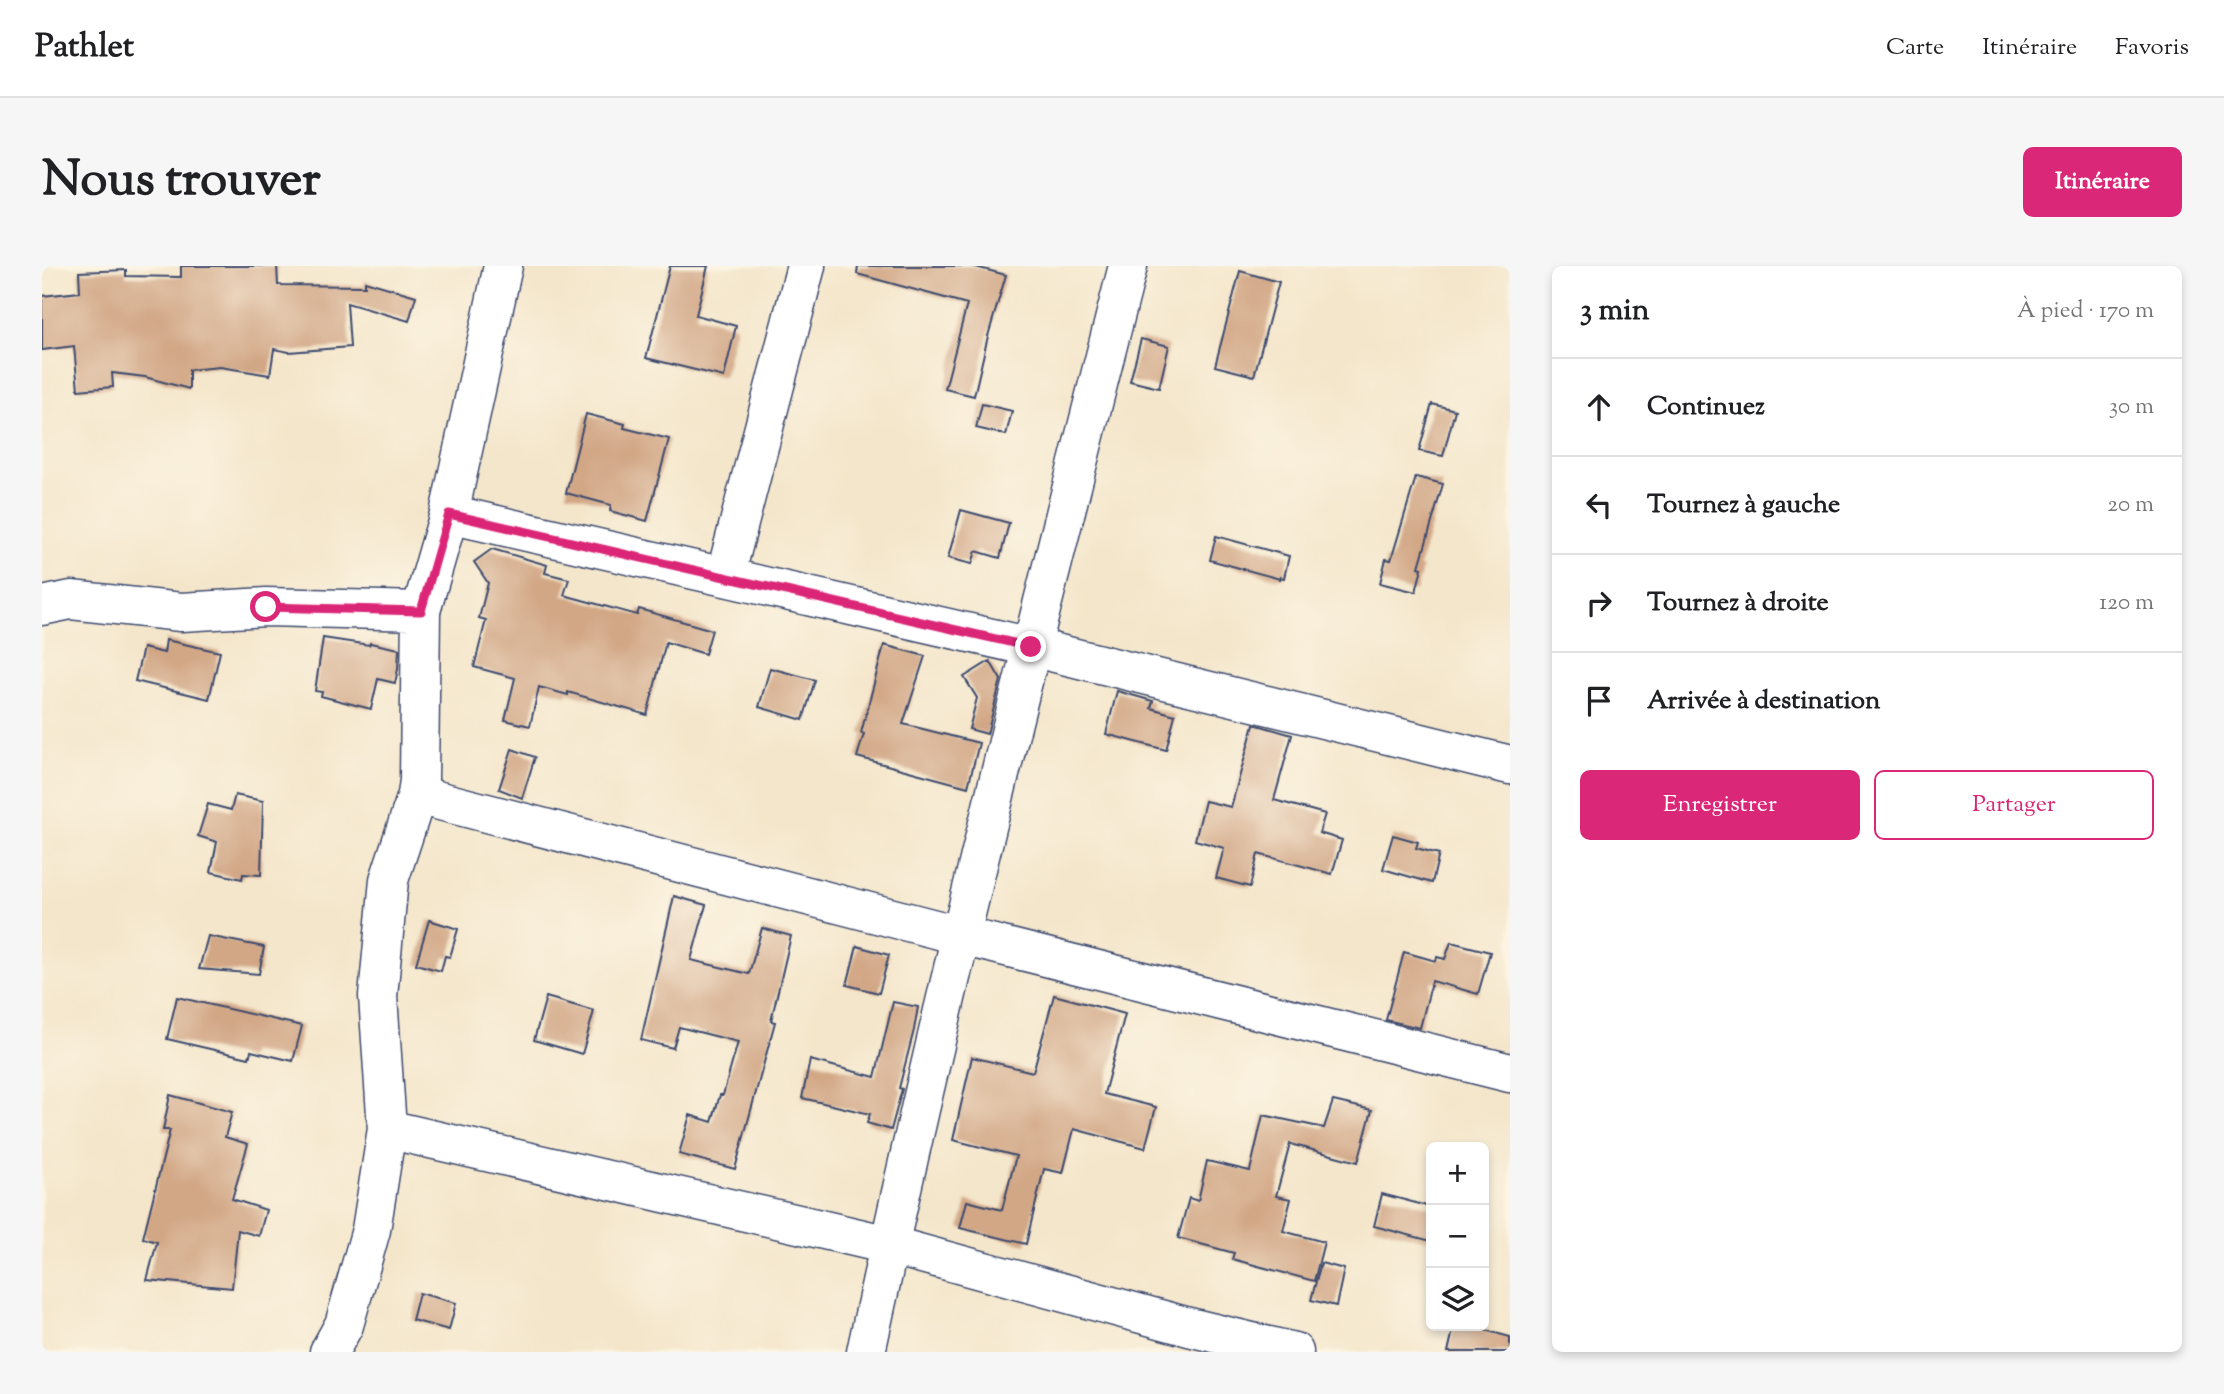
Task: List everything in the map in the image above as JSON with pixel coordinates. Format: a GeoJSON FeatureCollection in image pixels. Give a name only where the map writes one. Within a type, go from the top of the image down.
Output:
{"type":"FeatureCollection","features":[{"type":"Feature","properties":{"kind":"street"},"geometry":{"type":"LineString","coordinates":[[329,1352],[344,1325],[371,1230],[387,1129],[378,996],[389,880],[417,795],[421,611],[449,514],[503,266]]}},
{"type":"Feature","properties":{"kind":"street"},"geometry":{"type":"LineString","coordinates":[[725,577],[806,266]]}},
{"type":"Feature","properties":{"kind":"street"},"geometry":{"type":"LineString","coordinates":[[866,1352],[1031,647],[1128,266]]}},
{"type":"Feature","properties":{"kind":"street"},"geometry":{"type":"LineString","coordinates":[[449,514],[1031,647],[1510,765]]}},
{"type":"Feature","properties":{"kind":"street"},"geometry":{"type":"LineString","coordinates":[[42,606],[71,600],[181,612],[266,607],[421,611]]}},
{"type":"Feature","properties":{"kind":"street"},"geometry":{"type":"LineString","coordinates":[[417,795],[962,936],[1510,1073]]}},
{"type":"Feature","properties":{"kind":"street"},"geometry":{"type":"LineString","coordinates":[[387,1129],[889,1245],[1186,1339],[1294,1352]]}},
{"type":"Feature","properties":{"kind":"building"},"geometry":{"type":"Polygon","coordinates":[[[181,266],[277,266],[278,285],[365,286],[365,281],[416,296],[409,321],[347,303],[350,347],[289,352],[274,349],[270,375],[220,367],[189,370],[189,389],[145,377],[112,373],[113,387],[78,390],[74,346],[42,350],[42,296],[80,292],[79,272],[126,270],[126,276],[181,277],[181,266]]]}},
{"type":"Feature","properties":{"kind":"building"},"geometry":{"type":"Polygon","coordinates":[[[670,266],[708,266],[696,315],[736,326],[724,377],[646,358],[670,266]]]}},
{"type":"Feature","properties":{"kind":"building"},"geometry":{"type":"Polygon","coordinates":[[[858,266],[972,266],[1006,275],[974,396],[945,389],[967,304],[857,274],[858,266]]]}},
{"type":"Feature","properties":{"kind":"building"},"geometry":{"type":"Polygon","coordinates":[[[1240,271],[1279,282],[1254,376],[1215,366],[1240,271]]]}},
{"type":"Feature","properties":{"kind":"building"},"geometry":{"type":"Polygon","coordinates":[[[1141,339],[1169,346],[1159,388],[1130,381],[1141,339]]]}},
{"type":"Feature","properties":{"kind":"building"},"geometry":{"type":"Polygon","coordinates":[[[982,404],[1012,411],[1006,435],[976,428],[982,404]]]}},
{"type":"Feature","properties":{"kind":"building"},"geometry":{"type":"Polygon","coordinates":[[[1432,404],[1455,410],[1443,456],[1419,451],[1432,404]]]}},
{"type":"Feature","properties":{"kind":"building"},"geometry":{"type":"Polygon","coordinates":[[[586,414],[625,424],[624,428],[669,439],[647,521],[610,511],[611,505],[566,493],[586,414]]]}},
{"type":"Feature","properties":{"kind":"building"},"geometry":{"type":"Polygon","coordinates":[[[1416,477],[1443,484],[1419,567],[1422,568],[1416,592],[1380,583],[1386,559],[1391,560],[1416,477]]]}},
{"type":"Feature","properties":{"kind":"building"},"geometry":{"type":"Polygon","coordinates":[[[961,510],[1009,523],[1000,558],[976,551],[972,564],[948,558],[961,510]]]}},
{"type":"Feature","properties":{"kind":"building"},"geometry":{"type":"Polygon","coordinates":[[[1216,536],[1289,556],[1284,578],[1210,560],[1216,536]]]}},
{"type":"Feature","properties":{"kind":"building"},"geometry":{"type":"Polygon","coordinates":[[[492,549],[547,565],[545,573],[569,579],[564,595],[637,615],[639,609],[712,630],[705,654],[666,642],[647,715],[568,692],[568,695],[539,687],[530,726],[505,720],[515,678],[474,667],[486,620],[479,618],[488,583],[474,562],[492,549]]]}},
{"type":"Feature","properties":{"kind":"building"},"geometry":{"type":"Polygon","coordinates":[[[323,638],[399,649],[395,683],[378,679],[371,709],[321,696],[322,692],[315,691],[323,638]]]}},
{"type":"Feature","properties":{"kind":"building"},"geometry":{"type":"Polygon","coordinates":[[[166,640],[220,652],[209,699],[135,681],[143,648],[164,653],[166,640]]]}},
{"type":"Feature","properties":{"kind":"building"},"geometry":{"type":"Polygon","coordinates":[[[884,645],[925,656],[903,724],[979,743],[968,787],[857,757],[884,645]]]}},
{"type":"Feature","properties":{"kind":"building"},"geometry":{"type":"Polygon","coordinates":[[[990,661],[1001,680],[987,734],[969,729],[977,698],[964,677],[990,661]]]}},
{"type":"Feature","properties":{"kind":"building"},"geometry":{"type":"Polygon","coordinates":[[[770,668],[815,680],[803,720],[759,707],[770,668]]]}},
{"type":"Feature","properties":{"kind":"building"},"geometry":{"type":"Polygon","coordinates":[[[1117,691],[1153,701],[1151,708],[1175,715],[1166,750],[1106,734],[1117,691]]]}},
{"type":"Feature","properties":{"kind":"building"},"geometry":{"type":"Polygon","coordinates":[[[1254,724],[1292,735],[1274,800],[1325,814],[1319,833],[1342,840],[1332,874],[1258,854],[1250,887],[1216,878],[1224,848],[1195,840],[1205,801],[1231,807],[1254,724]]]}},
{"type":"Feature","properties":{"kind":"building"},"geometry":{"type":"Polygon","coordinates":[[[512,749],[535,757],[522,798],[499,789],[512,749]]]}},
{"type":"Feature","properties":{"kind":"building"},"geometry":{"type":"Polygon","coordinates":[[[235,795],[263,801],[261,875],[243,874],[242,879],[211,872],[217,842],[198,836],[208,804],[231,810],[235,795]]]}},
{"type":"Feature","properties":{"kind":"building"},"geometry":{"type":"Polygon","coordinates":[[[1393,835],[1418,842],[1416,848],[1439,854],[1432,883],[1383,869],[1393,835]]]}},
{"type":"Feature","properties":{"kind":"building"},"geometry":{"type":"Polygon","coordinates":[[[674,896],[706,905],[691,960],[749,974],[762,928],[791,936],[771,1021],[775,1022],[735,1169],[679,1154],[690,1115],[712,1122],[720,1095],[723,1095],[738,1042],[679,1027],[673,1048],[641,1040],[674,896]]]}},
{"type":"Feature","properties":{"kind":"building"},"geometry":{"type":"Polygon","coordinates":[[[429,920],[458,929],[450,957],[445,956],[441,971],[416,964],[429,920]]]}},
{"type":"Feature","properties":{"kind":"building"},"geometry":{"type":"Polygon","coordinates":[[[208,936],[264,947],[259,974],[199,969],[208,936]]]}},
{"type":"Feature","properties":{"kind":"building"},"geometry":{"type":"Polygon","coordinates":[[[1451,942],[1490,952],[1478,994],[1432,981],[1420,1028],[1386,1020],[1404,952],[1436,961],[1437,957],[1445,959],[1451,942]]]}},
{"type":"Feature","properties":{"kind":"building"},"geometry":{"type":"Polygon","coordinates":[[[857,946],[889,955],[879,993],[847,985],[857,946]]]}},
{"type":"Feature","properties":{"kind":"building"},"geometry":{"type":"Polygon","coordinates":[[[1054,995],[1125,1014],[1104,1094],[1156,1107],[1145,1148],[1074,1129],[1063,1173],[1044,1169],[1026,1244],[960,1228],[967,1201],[1002,1210],[1016,1156],[953,1140],[972,1057],[1033,1072],[1054,995]]]}},
{"type":"Feature","properties":{"kind":"building"},"geometry":{"type":"Polygon","coordinates":[[[177,997],[302,1026],[293,1061],[251,1051],[249,1058],[167,1039],[177,997]]]}},
{"type":"Feature","properties":{"kind":"building"},"geometry":{"type":"Polygon","coordinates":[[[546,997],[594,1011],[582,1054],[534,1040],[546,997]]]}},
{"type":"Feature","properties":{"kind":"building"},"geometry":{"type":"Polygon","coordinates":[[[893,1002],[918,1007],[891,1130],[867,1123],[870,1114],[802,1098],[810,1060],[875,1077],[893,1002]]]}},
{"type":"Feature","properties":{"kind":"building"},"geometry":{"type":"Polygon","coordinates":[[[170,1095],[232,1112],[225,1137],[248,1144],[232,1199],[266,1210],[259,1236],[238,1230],[232,1288],[147,1280],[157,1242],[143,1238],[170,1130],[163,1130],[170,1095]]]}},
{"type":"Feature","properties":{"kind":"building"},"geometry":{"type":"Polygon","coordinates":[[[1333,1101],[1372,1110],[1358,1162],[1290,1144],[1276,1196],[1291,1199],[1283,1231],[1324,1242],[1314,1281],[1232,1259],[1234,1253],[1178,1238],[1189,1198],[1198,1201],[1207,1161],[1250,1171],[1263,1115],[1324,1128],[1333,1101]]]}},
{"type":"Feature","properties":{"kind":"building"},"geometry":{"type":"Polygon","coordinates":[[[1382,1194],[1426,1206],[1426,1240],[1374,1226],[1382,1194]]]}},
{"type":"Feature","properties":{"kind":"building"},"geometry":{"type":"Polygon","coordinates":[[[1321,1263],[1344,1269],[1336,1306],[1311,1300],[1321,1263]]]}},
{"type":"Feature","properties":{"kind":"building"},"geometry":{"type":"Polygon","coordinates":[[[419,1293],[456,1303],[449,1330],[412,1320],[419,1293]]]}},
{"type":"Feature","properties":{"kind":"building"},"geometry":{"type":"Polygon","coordinates":[[[1453,1331],[1488,1331],[1510,1337],[1510,1352],[1448,1352],[1453,1331]]]}},
{"type":"Feature","properties":{"kind":"route"},"geometry":{"type":"LineString","coordinates":[[266,607],[421,611],[449,514],[1031,647]]}}]}
